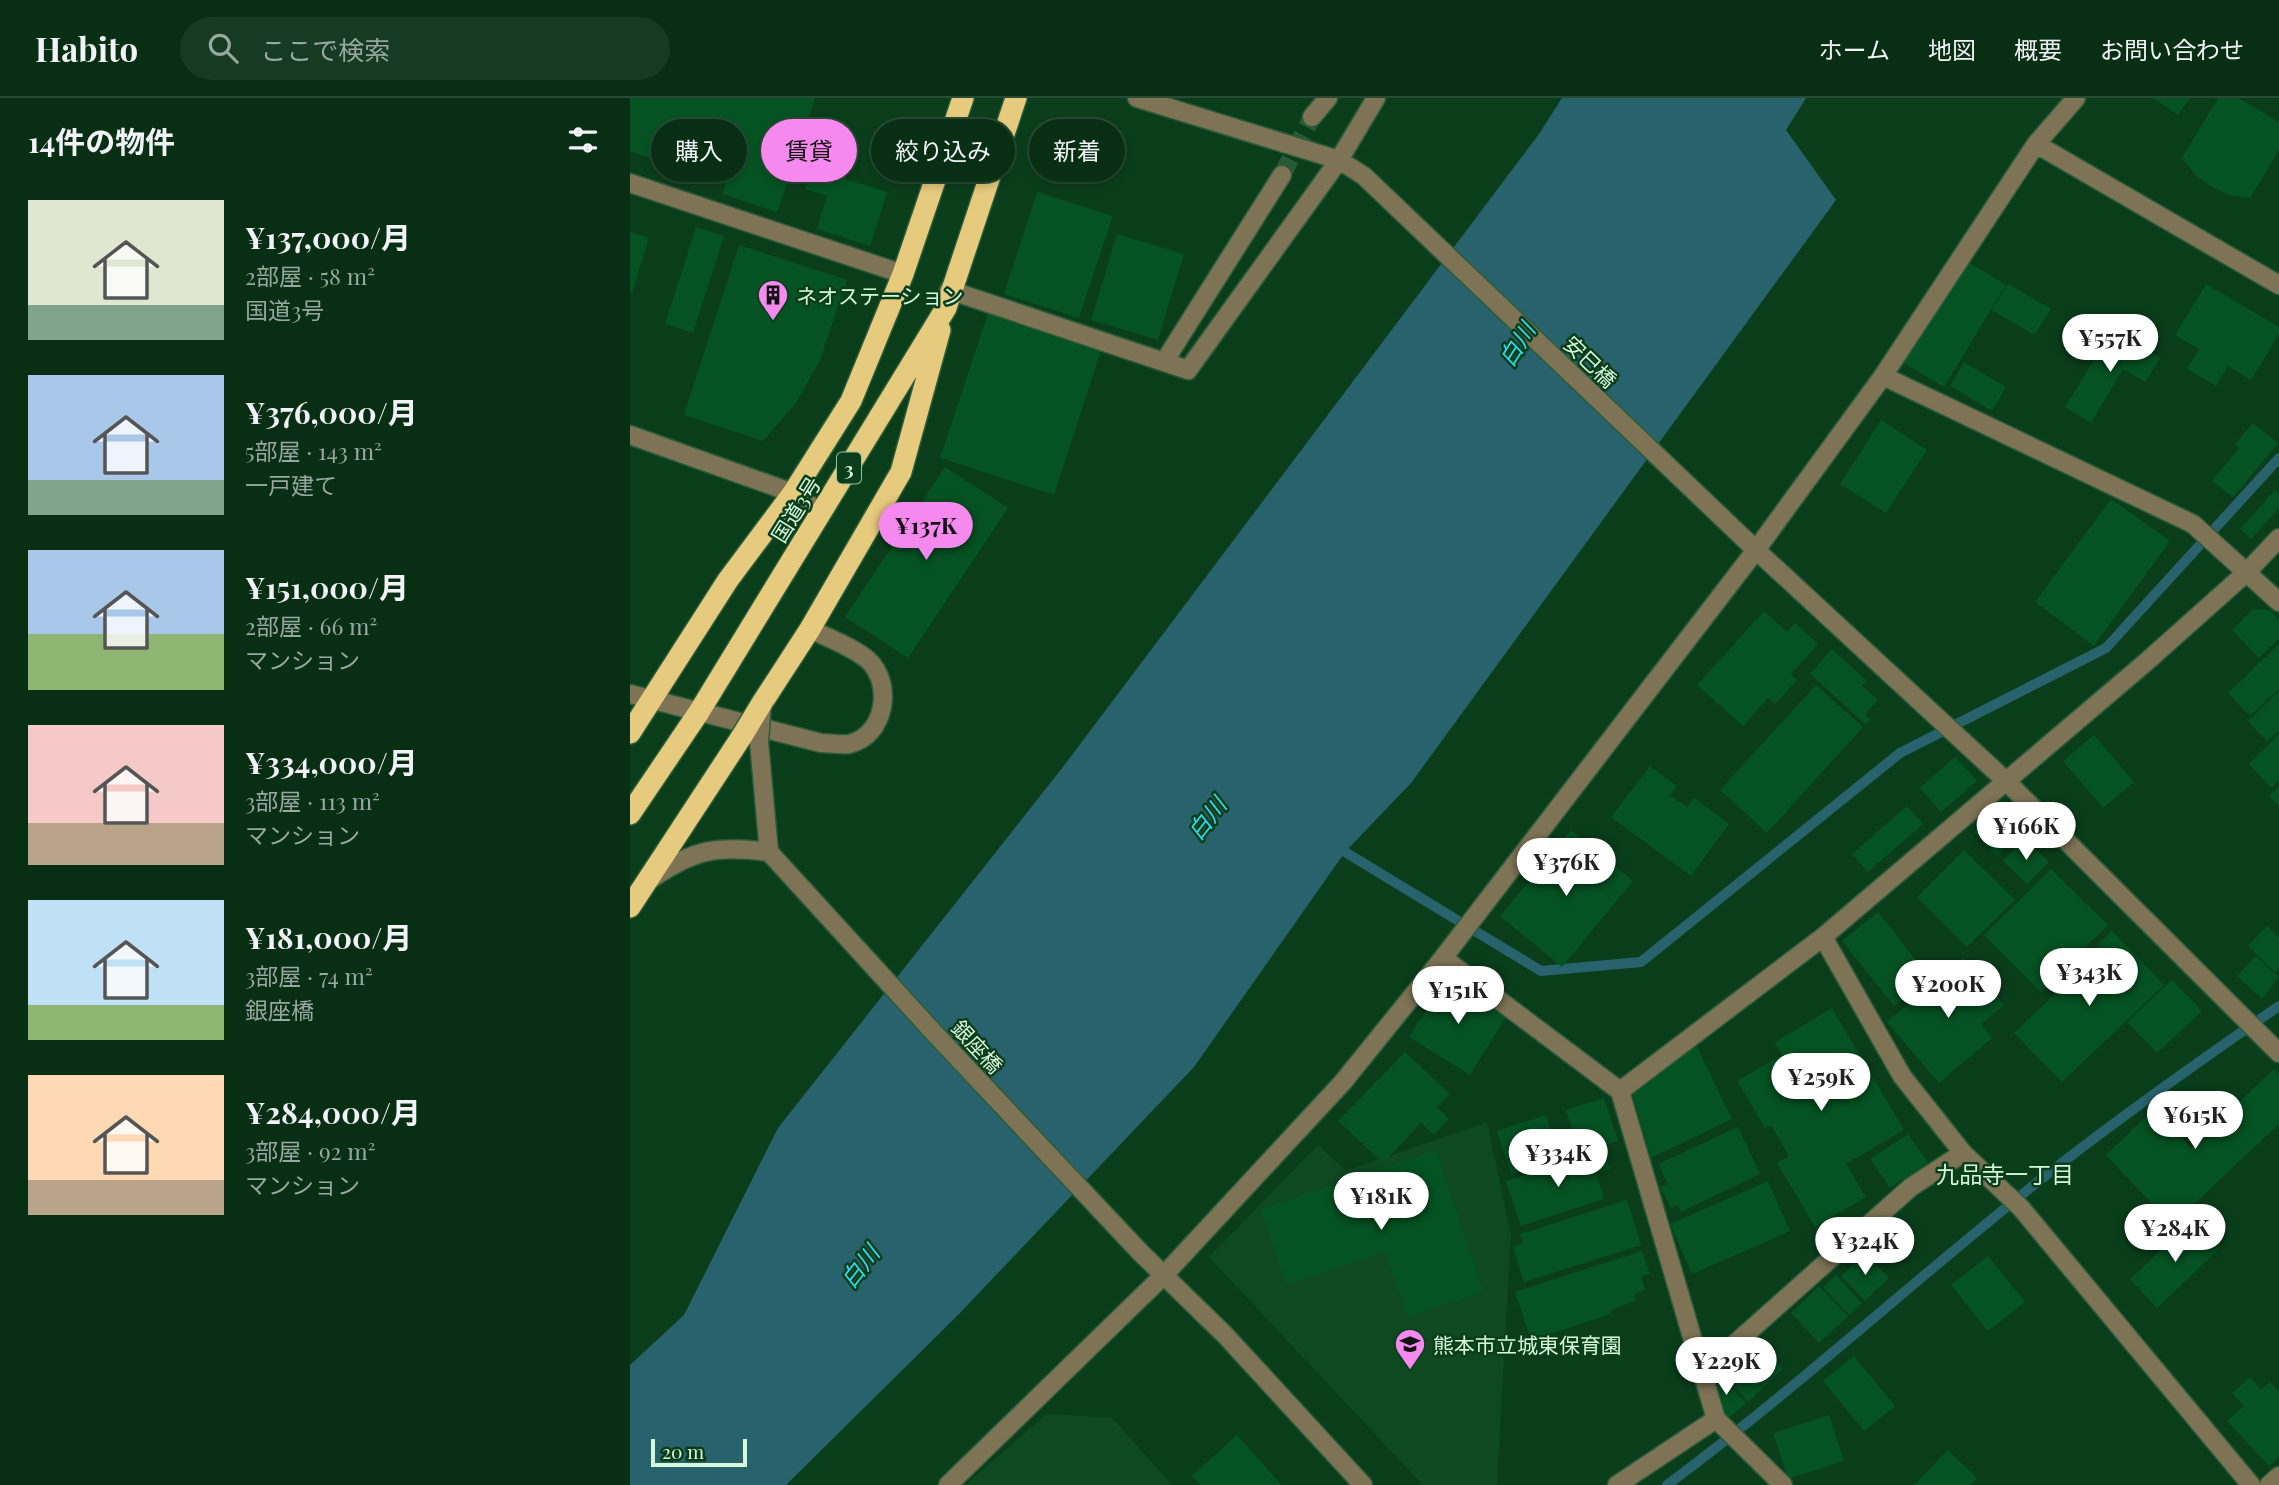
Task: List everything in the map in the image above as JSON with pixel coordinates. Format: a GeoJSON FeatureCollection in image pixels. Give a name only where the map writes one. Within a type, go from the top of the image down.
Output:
{"type":"FeatureCollection","features":[{"type":"Feature","properties":{"kind":"highway","name":"国道3号"},"geometry":{"type":"LineString","coordinates":[[630,733],[729,580],[793,493],[851,401],[903,274],[963,98]]}},
{"type":"Feature","properties":{"kind":"highway","name":"国道3号"},"geometry":{"type":"LineString","coordinates":[[630,814],[699,712],[948,299],[1016,98]]}},
{"type":"Feature","properties":{"kind":"highway","name":"3"},"geometry":{"type":"LineString","coordinates":[[630,907],[750,739],[762,703],[810,629],[901,472],[915,429],[948,299]]}},
{"type":"Feature","properties":{"kind":"street","name":"安巳橋"},"geometry":{"type":"LineString","coordinates":[[1137,98],[1339,160],[1364,176],[1756,550],[2006,781],[2279,1053]]}},
{"type":"Feature","properties":{"kind":"street"},"geometry":{"type":"LineString","coordinates":[[1312,117],[1328,98]]}},
{"type":"Feature","properties":{"kind":"street"},"geometry":{"type":"LineString","coordinates":[[948,299],[1188,370],[1339,160],[1376,98]]}},
{"type":"Feature","properties":{"kind":"street"},"geometry":{"type":"LineString","coordinates":[[948,1485],[1165,1274],[1343,1082],[1443,958],[1756,550],[1883,376],[2036,144],[2076,98]]}},
{"type":"Feature","properties":{"kind":"street"},"geometry":{"type":"LineString","coordinates":[[2036,144],[2279,285]]}},
{"type":"Feature","properties":{"kind":"street"},"geometry":{"type":"LineString","coordinates":[[1164,362],[1282,175]]}},
{"type":"Feature","properties":{"kind":"street"},"geometry":{"type":"LineString","coordinates":[[630,183],[903,274]]}},
{"type":"Feature","properties":{"kind":"street"},"geometry":{"type":"LineString","coordinates":[[1883,376],[2193,524],[2279,602]]}},
{"type":"Feature","properties":{"kind":"street"},"geometry":{"type":"LineString","coordinates":[[630,435],[793,493],[821,513]]}},
{"type":"Feature","properties":{"kind":"street"},"geometry":{"type":"LineString","coordinates":[[1620,1091],[1824,937],[2247,572],[2279,538]]}},
{"type":"Feature","properties":{"kind":"street"},"geometry":{"type":"LineString","coordinates":[[630,694],[821,743],[849,744],[867,735],[878,718],[885,698],[880,676],[868,660],[810,629]]}},
{"type":"Feature","properties":{"kind":"street"},"geometry":{"type":"LineString","coordinates":[[648,881],[678,860],[709,849],[738,848],[769,852],[750,739]]}},
{"type":"Feature","properties":{"kind":"street","name":"銀座橋"},"geometry":{"type":"LineString","coordinates":[[769,852],[1140,1252],[1165,1274],[1363,1485]]}},
{"type":"Feature","properties":{"kind":"street"},"geometry":{"type":"LineString","coordinates":[[1824,937],[1902,1076],[1963,1153],[2021,1208],[2251,1485]]}},
{"type":"Feature","properties":{"kind":"street"},"geometry":{"type":"LineString","coordinates":[[1443,958],[1620,1091],[1716,1419],[1783,1485]]}},
{"type":"Feature","properties":{"kind":"street"},"geometry":{"type":"LineString","coordinates":[[1702,1373],[1911,1187],[1963,1153]]}},
{"type":"Feature","properties":{"kind":"street"},"geometry":{"type":"LineString","coordinates":[[1617,1485],[1716,1419]]}},
{"type":"Feature","properties":{"kind":"street"},"geometry":{"type":"LineString","coordinates":[[2269,1485],[2279,1476]]}},
{"type":"Feature","properties":{"kind":"shaded area","name":"熊本市立城東保育園"},"geometry":{"type":"Polygon","coordinates":[[[1487,1122],[1511,1235],[1497,1485],[1423,1485],[1209,1257],[1318,1145],[1346,1171],[1487,1122]]]}},
{"type":"Feature","properties":{"kind":"shaded area"},"geometry":{"type":"Polygon","coordinates":[[[1047,1414],[1112,1418],[1172,1485],[965,1485],[1047,1414]]]}},
{"type":"Feature","properties":{"kind":"water","name":"白川"},"geometry":{"type":"Polygon","coordinates":[[[1562,98],[1806,98],[1786,130],[1836,200],[1411,783],[1345,852],[1194,1067],[957,1316],[786,1485],[630,1485],[630,1365],[684,1315],[778,1128],[1063,767],[1539,134],[1562,98]]]}},
{"type":"Feature","properties":{"kind":"building"},"geometry":{"type":"Polygon","coordinates":[[[630,98],[815,98],[808,119],[761,119],[761,182],[787,182],[777,212],[722,194],[726,183],[723,182],[747,182],[747,119],[651,119],[651,158],[630,151],[630,98]]]}},
{"type":"Feature","properties":{"kind":"building"},"geometry":{"type":"Polygon","coordinates":[[[2153,98],[2190,98],[2178,115],[2153,98]]]}},
{"type":"Feature","properties":{"kind":"building"},"geometry":{"type":"Polygon","coordinates":[[[2218,98],[2238,98],[2279,122],[2279,150],[2250,198],[2229,195],[2212,187],[2196,176],[2182,158],[2218,98]]]}},
{"type":"Feature","properties":{"kind":"building"},"geometry":{"type":"Polygon","coordinates":[[[807,182],[854,182],[887,192],[870,246],[817,229],[827,196],[805,189],[807,182]]]}},
{"type":"Feature","properties":{"kind":"building"},"geometry":{"type":"Polygon","coordinates":[[[1037,192],[1113,216],[1079,318],[1004,294],[1037,192]]]}},
{"type":"Feature","properties":{"kind":"building"},"geometry":{"type":"Polygon","coordinates":[[[696,227],[724,236],[693,333],[665,324],[696,227]]]}},
{"type":"Feature","properties":{"kind":"building"},"geometry":{"type":"Polygon","coordinates":[[[630,232],[649,238],[632,293],[630,292],[630,232]]]}},
{"type":"Feature","properties":{"kind":"building"},"geometry":{"type":"Polygon","coordinates":[[[1117,234],[1184,254],[1158,340],[1091,320],[1117,234]]]}},
{"type":"Feature","properties":{"kind":"building","name":"ネオステーション"},"geometry":{"type":"Polygon","coordinates":[[[739,245],[847,280],[820,360],[796,403],[763,441],[684,415],[739,245]]]}},
{"type":"Feature","properties":{"kind":"building"},"geometry":{"type":"Polygon","coordinates":[[[1963,259],[2006,285],[1944,387],[1900,361],[1963,259]]]}},
{"type":"Feature","properties":{"kind":"building"},"geometry":{"type":"Polygon","coordinates":[[[2008,284],[2051,309],[2034,335],[1992,310],[2008,284]]]}},
{"type":"Feature","properties":{"kind":"building"},"geometry":{"type":"Polygon","coordinates":[[[2206,284],[2279,327],[2279,334],[2251,380],[2228,366],[2216,386],[2187,369],[2199,349],[2175,335],[2206,284]]]}},
{"type":"Feature","properties":{"kind":"building"},"geometry":{"type":"Polygon","coordinates":[[[988,313],[1101,350],[1054,495],[940,458],[988,313]]]}},
{"type":"Feature","properties":{"kind":"building"},"geometry":{"type":"Polygon","coordinates":[[[2112,330],[2160,358],[2145,382],[2123,369],[2091,423],[2065,407],[2112,330]]]}},
{"type":"Feature","properties":{"kind":"building"},"geometry":{"type":"Polygon","coordinates":[[[1964,362],[2006,387],[1992,411],[1950,386],[1964,362]]]}},
{"type":"Feature","properties":{"kind":"building"},"geometry":{"type":"Polygon","coordinates":[[[1881,420],[1927,450],[1886,513],[1840,484],[1881,420]]]}},
{"type":"Feature","properties":{"kind":"building"},"geometry":{"type":"Polygon","coordinates":[[[2253,423],[2278,443],[2233,497],[2212,481],[2239,448],[2235,444],[2253,423]]]}},
{"type":"Feature","properties":{"kind":"building"},"geometry":{"type":"Polygon","coordinates":[[[945,467],[1008,508],[908,658],[845,617],[945,467]]]}},
{"type":"Feature","properties":{"kind":"building"},"geometry":{"type":"Polygon","coordinates":[[[2275,490],[2279,493],[2279,508],[2251,539],[2240,529],[2275,490]]]}},
{"type":"Feature","properties":{"kind":"building"},"geometry":{"type":"Polygon","coordinates":[[[2111,499],[2170,541],[2094,646],[2035,602],[2111,499]]]}},
{"type":"Feature","properties":{"kind":"building"},"geometry":{"type":"Polygon","coordinates":[[[2253,609],[2270,610],[2279,620],[2279,639],[2259,658],[2232,630],[2253,609]]]}},
{"type":"Feature","properties":{"kind":"building"},"geometry":{"type":"Polygon","coordinates":[[[1764,611],[1787,632],[1795,623],[1818,644],[1791,674],[1797,680],[1775,704],[1768,698],[1743,726],[1697,685],[1764,611]]]}},
{"type":"Feature","properties":{"kind":"building"},"geometry":{"type":"Polygon","coordinates":[[[2279,644],[2279,689],[2250,716],[2228,693],[2279,644]]]}},
{"type":"Feature","properties":{"kind":"building"},"geometry":{"type":"Polygon","coordinates":[[[1832,649],[1867,681],[1862,686],[1878,700],[1865,714],[1871,719],[1866,725],[1810,674],[1832,649]]]}},
{"type":"Feature","properties":{"kind":"building"},"geometry":{"type":"Polygon","coordinates":[[[1816,685],[1863,727],[1767,833],[1720,790],[1816,685]]]}},
{"type":"Feature","properties":{"kind":"building"},"geometry":{"type":"Polygon","coordinates":[[[2279,691],[2279,730],[2267,742],[2248,721],[2279,691]]]}},
{"type":"Feature","properties":{"kind":"building"},"geometry":{"type":"Polygon","coordinates":[[[2279,734],[2279,780],[2271,788],[2249,764],[2279,734]]]}},
{"type":"Feature","properties":{"kind":"building"},"geometry":{"type":"Polygon","coordinates":[[[2094,735],[2134,782],[2103,808],[2063,761],[2094,735]]]}},
{"type":"Feature","properties":{"kind":"building"},"geometry":{"type":"Polygon","coordinates":[[[1955,757],[1977,781],[1941,812],[1920,788],[1955,757]]]}},
{"type":"Feature","properties":{"kind":"building"},"geometry":{"type":"Polygon","coordinates":[[[1650,766],[1677,786],[1670,795],[1687,807],[1694,798],[1729,824],[1691,876],[1611,817],[1650,766]]]}},
{"type":"Feature","properties":{"kind":"building"},"geometry":{"type":"Polygon","coordinates":[[[2279,787],[2279,806],[2269,796],[2279,787]]]}},
{"type":"Feature","properties":{"kind":"building"},"geometry":{"type":"Polygon","coordinates":[[[1907,806],[1923,824],[1868,872],[1852,854],[1907,806]]]}},
{"type":"Feature","properties":{"kind":"building"},"geometry":{"type":"Polygon","coordinates":[[[1996,810],[2019,834],[1997,856],[1974,832],[1996,810]]]}},
{"type":"Feature","properties":{"kind":"building"},"geometry":{"type":"Polygon","coordinates":[[[1571,830],[1633,881],[1562,967],[1500,916],[1571,830]]]}},
{"type":"Feature","properties":{"kind":"building"},"geometry":{"type":"Polygon","coordinates":[[[2025,839],[2049,862],[2027,884],[2003,861],[2025,839]]]}},
{"type":"Feature","properties":{"kind":"building"},"geometry":{"type":"Polygon","coordinates":[[[1964,850],[2015,900],[1967,947],[1917,897],[1964,850]]]}},
{"type":"Feature","properties":{"kind":"building"},"geometry":{"type":"Polygon","coordinates":[[[2051,869],[2108,925],[2041,992],[1984,935],[2051,869]]]}},
{"type":"Feature","properties":{"kind":"building"},"geometry":{"type":"Polygon","coordinates":[[[1878,912],[1930,978],[1894,1006],[1842,941],[1878,912]]]}},
{"type":"Feature","properties":{"kind":"building"},"geometry":{"type":"Polygon","coordinates":[[[2267,926],[2279,937],[2279,969],[2275,972],[2248,946],[2267,926]]]}},
{"type":"Feature","properties":{"kind":"building"},"geometry":{"type":"Polygon","coordinates":[[[2112,931],[2164,985],[2062,1082],[2014,1033],[2101,950],[2097,945],[2112,931]]]}},
{"type":"Feature","properties":{"kind":"building"},"geometry":{"type":"Polygon","coordinates":[[[2256,956],[2279,977],[2262,999],[2237,976],[2256,956]]]}},
{"type":"Feature","properties":{"kind":"building"},"geometry":{"type":"Polygon","coordinates":[[[1963,958],[2004,1005],[1981,1024],[1992,1038],[1939,1083],[1887,1022],[1963,958]]]}},
{"type":"Feature","properties":{"kind":"building"},"geometry":{"type":"Polygon","coordinates":[[[1447,978],[1507,1015],[1470,1075],[1409,1037],[1447,978]]]}},
{"type":"Feature","properties":{"kind":"building"},"geometry":{"type":"Polygon","coordinates":[[[2172,980],[2202,1011],[2157,1053],[2127,1022],[2172,980]]]}},
{"type":"Feature","properties":{"kind":"building"},"geometry":{"type":"Polygon","coordinates":[[[1832,1008],[1904,1130],[1846,1164],[1866,1197],[1815,1227],[1777,1163],[1789,1156],[1771,1125],[1765,1128],[1737,1081],[1782,1055],[1775,1042],[1832,1008]]]}},
{"type":"Feature","properties":{"kind":"building"},"geometry":{"type":"Polygon","coordinates":[[[1695,1043],[1732,1119],[1651,1158],[1631,1088],[1695,1043]]]}},
{"type":"Feature","properties":{"kind":"building"},"geometry":{"type":"Polygon","coordinates":[[[1405,1052],[1450,1094],[1437,1107],[1449,1119],[1434,1135],[1421,1123],[1383,1163],[1338,1121],[1405,1052]]]}},
{"type":"Feature","properties":{"kind":"building"},"geometry":{"type":"Polygon","coordinates":[[[2274,1069],[2279,1074],[2279,1124],[2172,1225],[2106,1155],[2154,1109],[2191,1148],[2274,1069]]]}},
{"type":"Feature","properties":{"kind":"building"},"geometry":{"type":"Polygon","coordinates":[[[1604,1098],[1618,1141],[1580,1152],[1566,1110],[1604,1098]]]}},
{"type":"Feature","properties":{"kind":"building"},"geometry":{"type":"Polygon","coordinates":[[[1546,1115],[1560,1159],[1511,1174],[1497,1131],[1546,1115]]]}},
{"type":"Feature","properties":{"kind":"building"},"geometry":{"type":"Polygon","coordinates":[[[1738,1127],[1760,1174],[1681,1212],[1678,1205],[1671,1208],[1660,1187],[1668,1184],[1658,1164],[1738,1127]]]}},
{"type":"Feature","properties":{"kind":"building"},"geometry":{"type":"Polygon","coordinates":[[[1908,1134],[1928,1163],[1890,1188],[1870,1159],[1908,1134]]]}},
{"type":"Feature","properties":{"kind":"building"},"geometry":{"type":"Polygon","coordinates":[[[1436,1150],[1484,1292],[1407,1317],[1385,1252],[1286,1285],[1261,1209],[1436,1150]]]}},
{"type":"Feature","properties":{"kind":"building"},"geometry":{"type":"Polygon","coordinates":[[[1604,1151],[1610,1169],[1596,1173],[1604,1199],[1521,1226],[1506,1181],[1604,1151]]]}},
{"type":"Feature","properties":{"kind":"building"},"geometry":{"type":"Polygon","coordinates":[[[1768,1181],[1790,1231],[1692,1274],[1670,1224],[1768,1181]]]}},
{"type":"Feature","properties":{"kind":"building"},"geometry":{"type":"Polygon","coordinates":[[[1627,1200],[1641,1245],[1524,1282],[1513,1247],[1523,1243],[1520,1234],[1627,1200]]]}},
{"type":"Feature","properties":{"kind":"building"},"geometry":{"type":"Polygon","coordinates":[[[2193,1220],[2220,1248],[2157,1308],[2130,1279],[2193,1220]]]}},
{"type":"Feature","properties":{"kind":"building"},"geometry":{"type":"Polygon","coordinates":[[[1642,1251],[1650,1274],[1641,1276],[1645,1290],[1634,1294],[1636,1301],[1610,1310],[1611,1314],[1531,1340],[1515,1292],[1642,1251]]]}},
{"type":"Feature","properties":{"kind":"building"},"geometry":{"type":"Polygon","coordinates":[[[1865,1253],[1889,1278],[1865,1301],[1841,1276],[1865,1253]]]}},
{"type":"Feature","properties":{"kind":"building"},"geometry":{"type":"Polygon","coordinates":[[[1988,1256],[2025,1302],[1988,1331],[1951,1285],[1988,1256]]]}},
{"type":"Feature","properties":{"kind":"building"},"geometry":{"type":"Polygon","coordinates":[[[1836,1275],[1862,1303],[1849,1315],[1823,1287],[1836,1275]]]}},
{"type":"Feature","properties":{"kind":"building"},"geometry":{"type":"Polygon","coordinates":[[[1819,1286],[1848,1316],[1819,1343],[1791,1313],[1819,1286]]]}},
{"type":"Feature","properties":{"kind":"building"},"geometry":{"type":"Polygon","coordinates":[[[1762,1348],[1783,1369],[1748,1402],[1722,1374],[1747,1350],[1753,1357],[1762,1348]]]}},
{"type":"Feature","properties":{"kind":"building"},"geometry":{"type":"Polygon","coordinates":[[[1854,1356],[1895,1406],[1864,1431],[1823,1381],[1854,1356]]]}},
{"type":"Feature","properties":{"kind":"building"},"geometry":{"type":"Polygon","coordinates":[[[1719,1375],[1746,1403],[1726,1420],[1709,1386],[1719,1375]]]}},
{"type":"Feature","properties":{"kind":"building"},"geometry":{"type":"Polygon","coordinates":[[[2250,1377],[2261,1389],[2270,1382],[2279,1391],[2279,1457],[2269,1466],[2227,1421],[2244,1406],[2232,1393],[2250,1377]]]}},
{"type":"Feature","properties":{"kind":"building"},"geometry":{"type":"Polygon","coordinates":[[[1829,1415],[1844,1461],[1788,1479],[1773,1433],[1829,1415]]]}},
{"type":"Feature","properties":{"kind":"building"},"geometry":{"type":"Polygon","coordinates":[[[1237,1435],[1282,1485],[1201,1485],[1192,1476],[1237,1435]]]}},
{"type":"Feature","properties":{"kind":"building"},"geometry":{"type":"Polygon","coordinates":[[[1948,1450],[1977,1478],[1970,1485],[1914,1485],[1948,1450]]]}},
{"type":"Feature","properties":{"kind":"waterway"},"geometry":{"type":"LineString","coordinates":[[1345,852],[1541,971],[1641,962],[1900,753],[2106,648],[2279,458]]}},
{"type":"Feature","properties":{"kind":"waterway"},"geometry":{"type":"LineString","coordinates":[[1667,1485],[1762,1411],[2040,1180],[2158,1091],[2279,1006]]}},
{"type":"Feature","properties":{"kind":"tunnel"},"geometry":{"type":"LineString","coordinates":[[1282,175],[1312,117]]}},
{"type":"Feature","properties":{"kind":"place","name":"ネオステーション"},"geometry":{"type":"Point","coordinates":[773,322]}},
{"type":"Feature","properties":{"kind":"place","name":"熊本市立城東保育園"},"geometry":{"type":"Point","coordinates":[1410,1371]}},
{"type":"Feature","properties":{"kind":"district","name":"九品寺一丁目"},"geometry":{"type":"Point","coordinates":[2005,1173]}}]}
